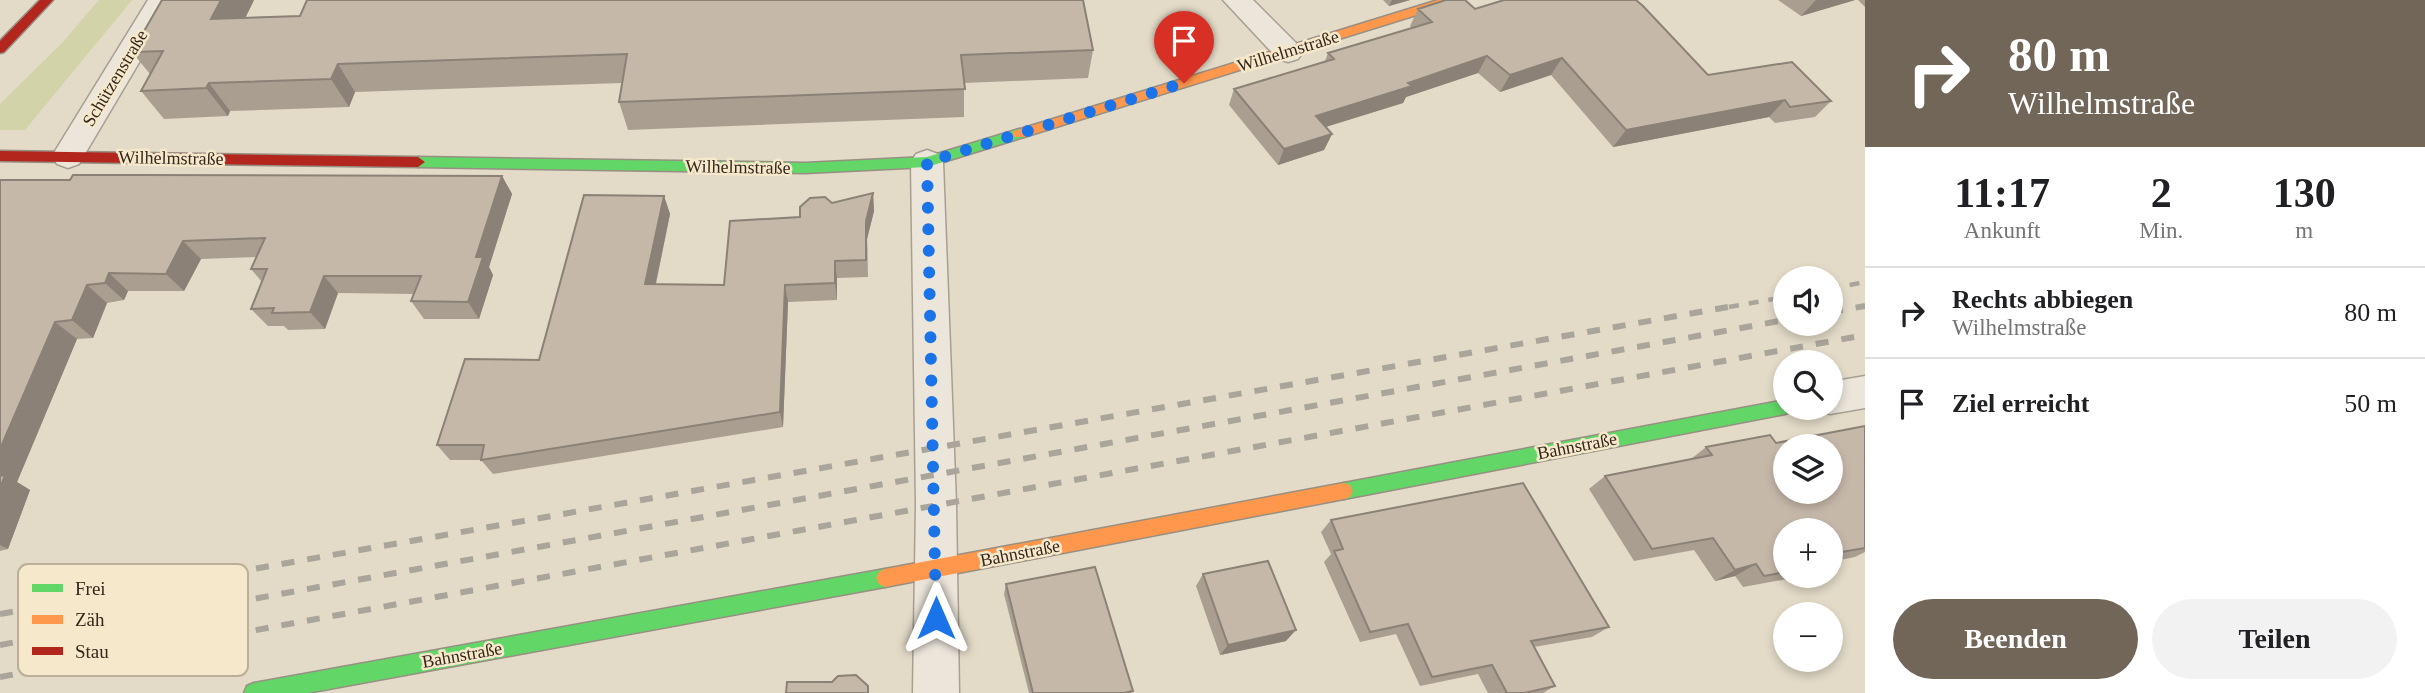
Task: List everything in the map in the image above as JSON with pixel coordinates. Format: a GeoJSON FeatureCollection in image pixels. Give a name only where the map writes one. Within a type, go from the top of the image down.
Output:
{"type":"FeatureCollection","features":[{"type":"Feature","properties":{"kind":"street"},"geometry":{"type":"LineString","coordinates":[[0,48],[47,0]]}},
{"type":"Feature","properties":{"kind":"street","name":"Schützenstraße"},"geometry":{"type":"LineString","coordinates":[[68,156],[162,0]]}},
{"type":"Feature","properties":{"kind":"street"},"geometry":{"type":"LineString","coordinates":[[1237,0],[1287,52]]}},
{"type":"Feature","properties":{"kind":"street","name":"Wilhelmstraße"},"geometry":{"type":"LineString","coordinates":[[0,156],[805,168],[927,162],[1451,0]]}},
{"type":"Feature","properties":{"kind":"street"},"geometry":{"type":"LineString","coordinates":[[927,162],[936,569],[936,693]]}},
{"type":"Feature","properties":{"kind":"street"},"geometry":{"type":"LineString","coordinates":[[1843,396],[1865,392]]}},
{"type":"Feature","properties":{"kind":"street","name":"Bahnstraße"},"geometry":{"type":"LineString","coordinates":[[254,693],[936,569],[1773,409]]}},
{"type":"Feature","properties":{"kind":"green space"},"geometry":{"type":"Polygon","coordinates":[[[99,0],[132,0],[25,130],[0,130],[0,104],[62,43],[99,0]]]}},
{"type":"Feature","properties":{"kind":"building"},"geometry":{"type":"Polygon","coordinates":[[[162,0],[221,0],[211,19],[300,16],[307,0],[1083,0],[1093,50],[961,55],[965,89],[619,102],[627,54],[338,64],[331,79],[209,83],[206,88],[141,91],[163,51],[132,52],[162,0]]]}},
{"type":"Feature","properties":{"kind":"building"},"geometry":{"type":"Polygon","coordinates":[[[1446,0],[1465,0],[1475,9],[1504,0],[1636,0],[1708,75],[1792,62],[1831,101],[1790,107],[1785,100],[1626,130],[1562,58],[1510,75],[1487,56],[1408,83],[1412,86],[1316,116],[1332,134],[1284,149],[1234,89],[1334,59],[1328,53],[1432,22],[1418,9],[1446,0]]]}},
{"type":"Feature","properties":{"kind":"building"},"geometry":{"type":"Polygon","coordinates":[[[73,175],[502,176],[476,257],[483,257],[468,302],[411,301],[421,276],[324,276],[310,312],[272,313],[274,308],[251,309],[267,269],[251,269],[265,238],[183,241],[166,274],[109,273],[105,283],[87,285],[72,320],[55,322],[0,449],[0,180],[70,180],[73,175]]]}},
{"type":"Feature","properties":{"kind":"building"},"geometry":{"type":"Polygon","coordinates":[[[873,193],[866,221],[866,260],[835,261],[835,283],[785,285],[780,412],[481,460],[484,445],[437,445],[465,359],[539,360],[584,195],[664,196],[645,284],[724,285],[730,221],[800,217],[800,207],[810,198],[825,197],[832,203],[873,193]]]}},
{"type":"Feature","properties":{"kind":"building"},"geometry":{"type":"Polygon","coordinates":[[[1865,426],[1865,548],[1843,552],[1843,518],[1773,518],[1773,574],[1764,576],[1756,564],[1735,570],[1713,538],[1652,549],[1605,476],[1712,455],[1706,447],[1770,435],[1773,439],[1773,504],[1843,504],[1843,434],[1823,434],[1865,426]]]}},
{"type":"Feature","properties":{"kind":"building"},"geometry":{"type":"Polygon","coordinates":[[[1523,483],[1609,627],[1531,641],[1555,686],[1524,693],[1507,693],[1492,665],[1432,677],[1408,624],[1370,632],[1334,551],[1343,549],[1331,520],[1523,483]]]}},
{"type":"Feature","properties":{"kind":"building"},"geometry":{"type":"Polygon","coordinates":[[[1268,561],[1296,630],[1228,645],[1203,574],[1268,561]]]}},
{"type":"Feature","properties":{"kind":"building"},"geometry":{"type":"Polygon","coordinates":[[[1095,567],[1133,691],[1033,693],[1006,584],[1095,567]]]}},
{"type":"Feature","properties":{"kind":"building"},"geometry":{"type":"Polygon","coordinates":[[[856,675],[868,686],[868,693],[786,693],[787,682],[832,682],[838,676],[856,675]]]}},
{"type":"Feature","properties":{"kind":"railway"},"geometry":{"type":"LineString","coordinates":[[1843,286],[1865,282]]}},
{"type":"Feature","properties":{"kind":"railway"},"geometry":{"type":"LineString","coordinates":[[1729,307],[1773,299]]}},
{"type":"Feature","properties":{"kind":"railway"},"geometry":{"type":"LineString","coordinates":[[248,570],[1739,305]]}},
{"type":"Feature","properties":{"kind":"railway"},"geometry":{"type":"LineString","coordinates":[[1843,310],[1865,306],[1860,307]]}},
{"type":"Feature","properties":{"kind":"railway"},"geometry":{"type":"LineString","coordinates":[[248,600],[1773,322]]}},
{"type":"Feature","properties":{"kind":"railway"},"geometry":{"type":"LineString","coordinates":[[248,632],[1865,335]]}},
{"type":"Feature","properties":{"kind":"railway"},"geometry":{"type":"LineString","coordinates":[[0,614],[18,611]]}},
{"type":"Feature","properties":{"kind":"railway"},"geometry":{"type":"LineString","coordinates":[[0,645],[18,642]]}},
{"type":"Feature","properties":{"kind":"railway"},"geometry":{"type":"LineString","coordinates":[[0,677],[18,674]]}},
{"type":"Feature","properties":{"kind":"traffic: fast"},"geometry":{"type":"LineString","coordinates":[[418,162],[805,168],[927,162],[1019,134]]}},
{"type":"Feature","properties":{"kind":"traffic: fast"},"geometry":{"type":"LineString","coordinates":[[1344,491],[1773,409]]}},
{"type":"Feature","properties":{"kind":"traffic: fast"},"geometry":{"type":"LineString","coordinates":[[254,693],[885,578]]}},
{"type":"Feature","properties":{"kind":"traffic: slow"},"geometry":{"type":"LineString","coordinates":[[1019,134],[1451,0]]}},
{"type":"Feature","properties":{"kind":"traffic: slow"},"geometry":{"type":"LineString","coordinates":[[885,578],[1344,491]]}},
{"type":"Feature","properties":{"kind":"traffic: jam"},"geometry":{"type":"LineString","coordinates":[[0,49],[47,0]]}},
{"type":"Feature","properties":{"kind":"traffic: jam"},"geometry":{"type":"LineString","coordinates":[[0,156],[418,162]]}},
{"type":"Feature","properties":{"kind":"route"},"geometry":{"type":"LineString","coordinates":[[936,618],[936,504],[927,162],[1184,83]]}}]}
